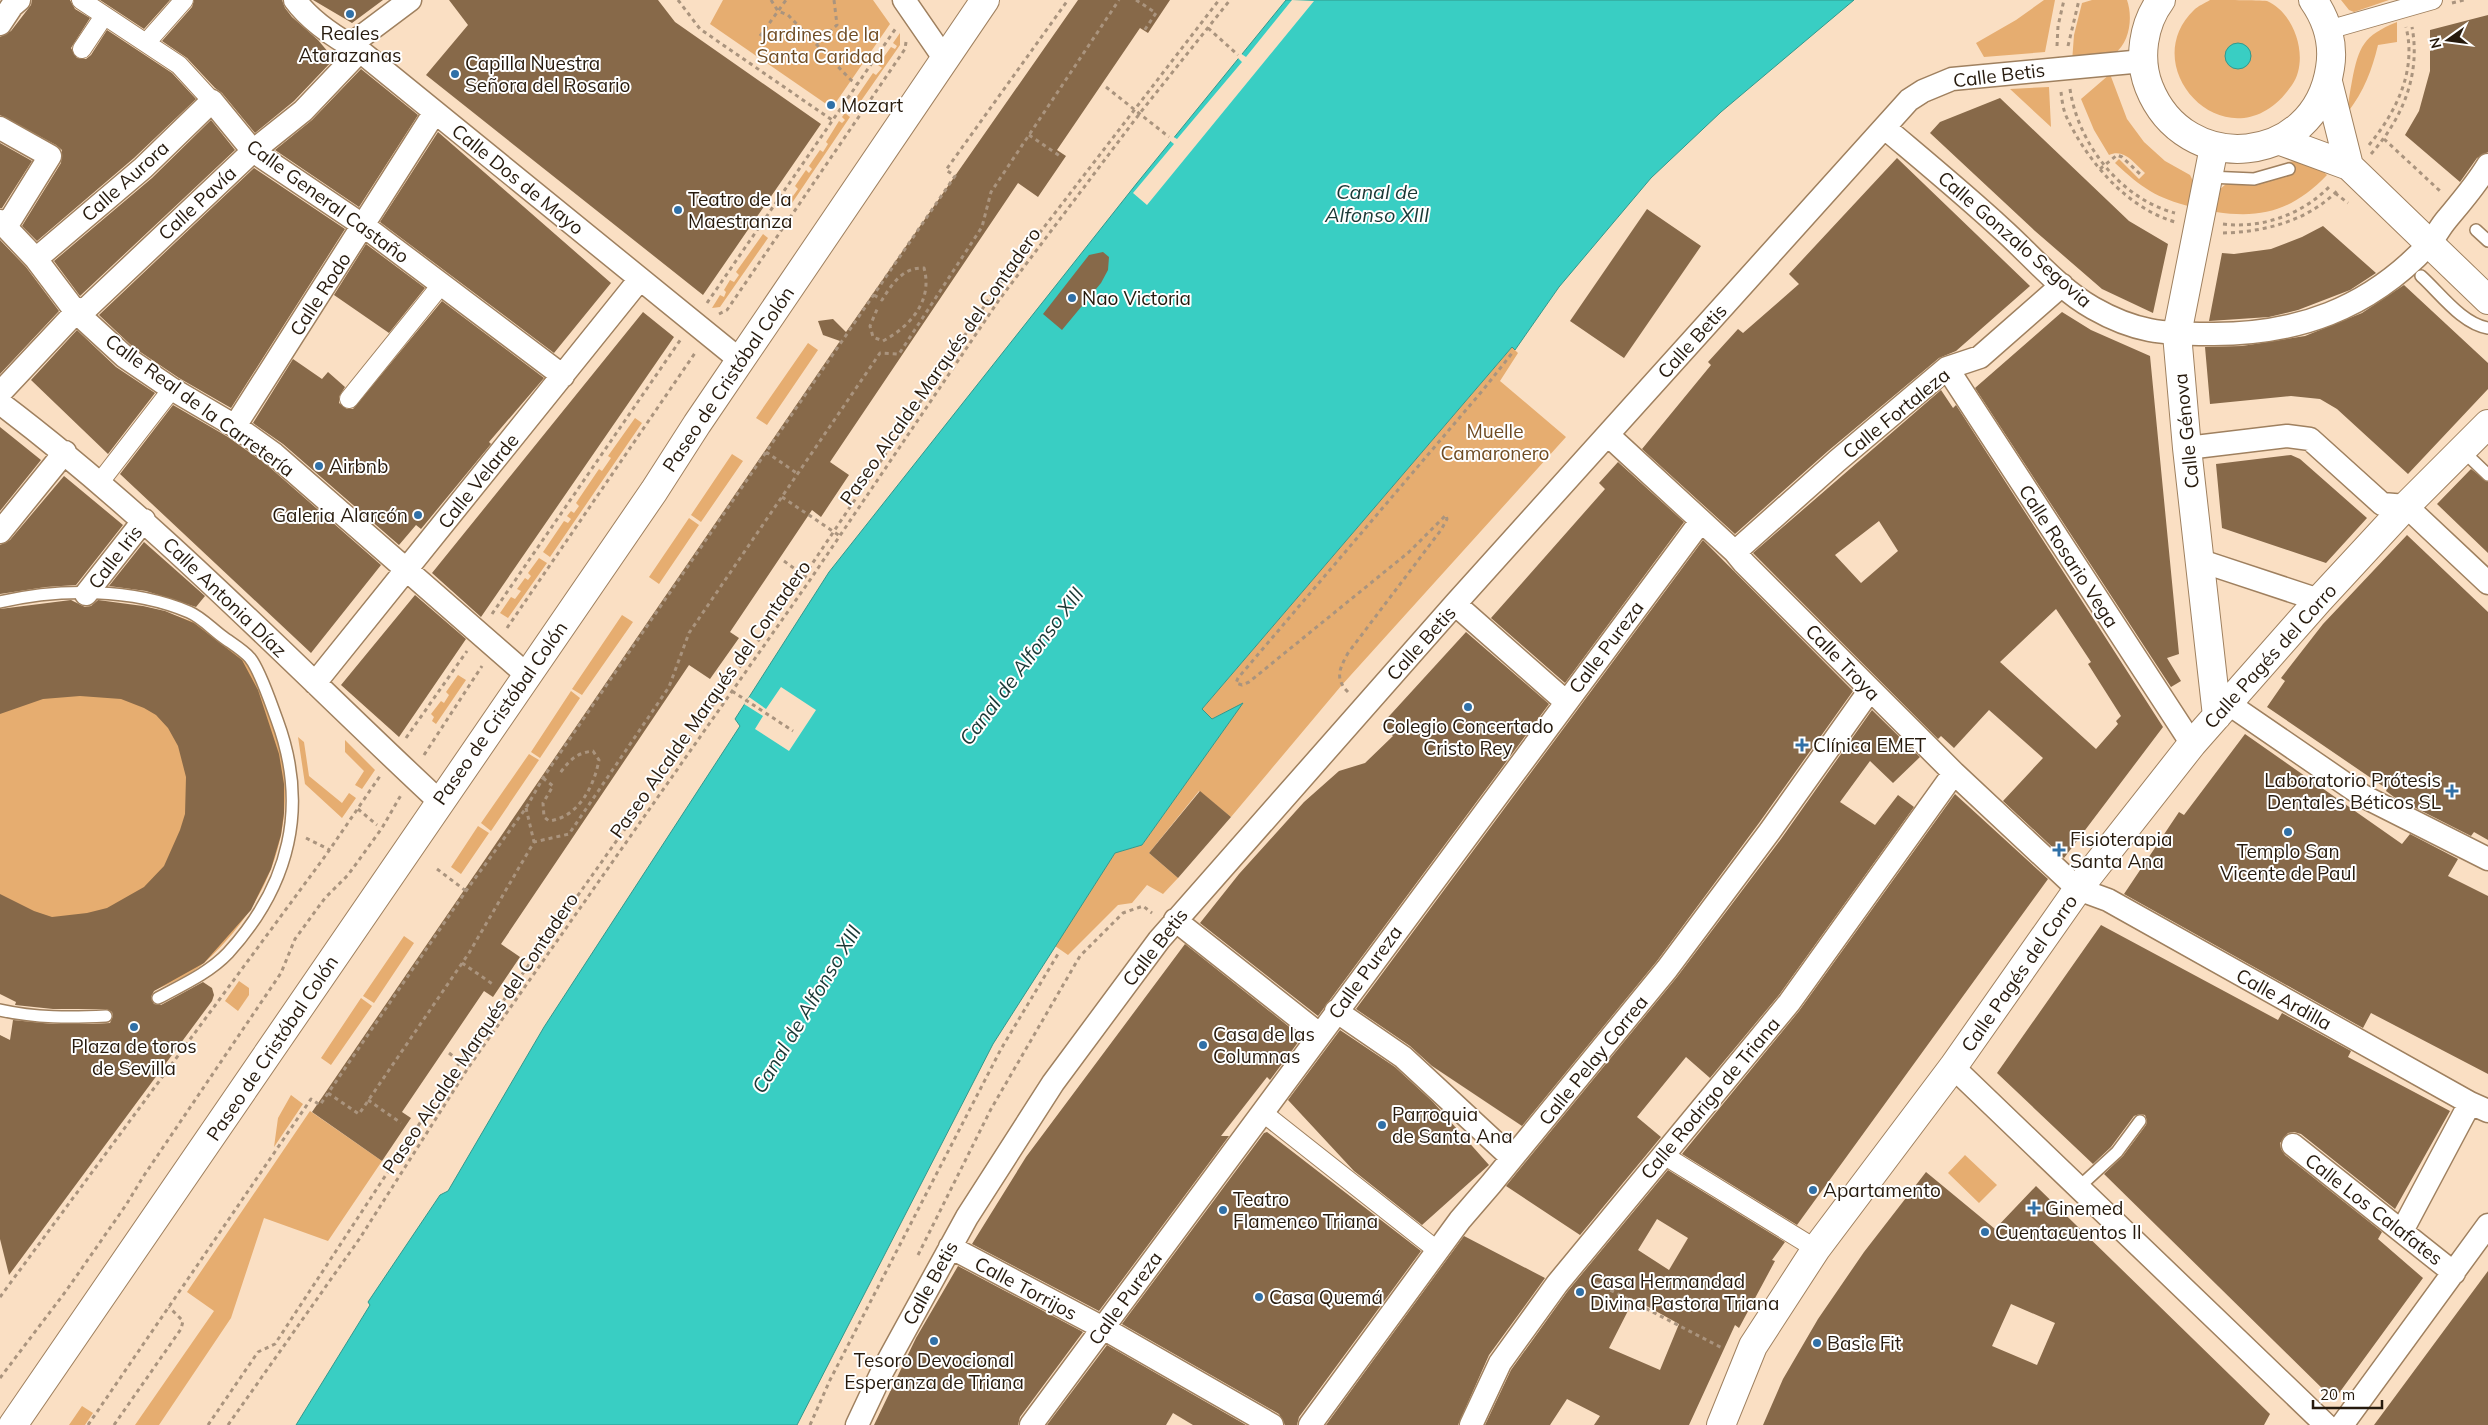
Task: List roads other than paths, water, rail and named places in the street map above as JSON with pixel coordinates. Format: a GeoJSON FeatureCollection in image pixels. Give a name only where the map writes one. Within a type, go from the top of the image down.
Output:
{"type":"FeatureCollection","features":[{"type":"Feature","properties":{"kind":"main road","name":"Paseo de Cristóbal Colón"},"geometry":{"type":"LineString","coordinates":[[13,1425],[527,675],[985,0]]}},
{"type":"Feature","properties":{"kind":"main road"},"geometry":{"type":"LineString","coordinates":[[2156,2],[2144,42],[2143,61],[2147,81],[2154,99],[2165,116],[2179,130],[2196,140],[2214,147],[2236,150],[2251,148],[2278,140],[2300,126],[2317,106],[2328,82],[2332,56],[2328,30],[2313,0]]}},
{"type":"Feature","properties":{"kind":"main road"},"geometry":{"type":"LineString","coordinates":[[2328,82],[2349,166]]}},
{"type":"Feature","properties":{"kind":"main road"},"geometry":{"type":"LineString","coordinates":[[2278,140],[2349,166],[2488,300]]}},
{"type":"Feature","properties":{"kind":"main road","name":"Calle Génova"},"geometry":{"type":"LineString","coordinates":[[2214,147],[2178,334],[2187,448],[2201,561],[2223,710]]}},
{"type":"Feature","properties":{"kind":"main road","name":"Calle Pagés del Corro"},"geometry":{"type":"LineString","coordinates":[[1721,1425],[1753,1346],[1816,1249],[1953,1067],[2078,889],[2192,744],[2319,600],[2406,506],[2488,424]]}},
{"type":"Feature","properties":{"kind":"street","name":"Calle General Castaño"},"geometry":{"type":"LineString","coordinates":[[81,0],[179,65],[253,150],[364,226],[563,376]]}},
{"type":"Feature","properties":{"kind":"street"},"geometry":{"type":"LineString","coordinates":[[146,43],[184,0]]}},
{"type":"Feature","properties":{"kind":"street","name":"Calle Dos de Mayo"},"geometry":{"type":"LineString","coordinates":[[295,0],[306,15],[355,48],[740,360]]}},
{"type":"Feature","properties":{"kind":"street","name":"Calle Pavía"},"geometry":{"type":"LineString","coordinates":[[0,393],[76,312],[88,307],[253,150],[303,111],[355,48],[410,0]]}},
{"type":"Feature","properties":{"kind":"street"},"geometry":{"type":"LineString","coordinates":[[904,0],[944,58]]}},
{"type":"Feature","properties":{"kind":"street"},"geometry":{"type":"LineString","coordinates":[[2328,30],[2433,0]]}},
{"type":"Feature","properties":{"kind":"street"},"geometry":{"type":"LineString","coordinates":[[82,48],[104,16]]}},
{"type":"Feature","properties":{"kind":"street","name":"Calle Betis"},"geometry":{"type":"LineString","coordinates":[[857,1425],[882,1372],[967,1217],[1053,1083],[1175,920],[1455,604],[1909,100],[1938,84],[1968,77],[2143,61]]}},
{"type":"Feature","properties":{"kind":"street","name":"Calle Aurora"},"geometry":{"type":"LineString","coordinates":[[36,259],[143,168],[212,101]]}},
{"type":"Feature","properties":{"kind":"street","name":"Calle Rodo"},"geometry":{"type":"LineString","coordinates":[[236,426],[435,112]]}},
{"type":"Feature","properties":{"kind":"street"},"geometry":{"type":"LineString","coordinates":[[0,128],[50,156],[3,224]]}},
{"type":"Feature","properties":{"kind":"street","name":"Calle Gonzalo Segovia"},"geometry":{"type":"LineString","coordinates":[[1885,128],[1971,200],[2062,285],[2092,308],[2136,328],[2178,334],[2240,334],[2297,326],[2337,312],[2363,298],[2387,281],[2429,244],[2472,191],[2488,165]]}},
{"type":"Feature","properties":{"kind":"street","name":"Calle Real de la Carretería"},"geometry":{"type":"LineString","coordinates":[[3,224],[36,259],[76,312],[125,356],[172,389],[236,426],[274,454],[527,675]]}},
{"type":"Feature","properties":{"kind":"street","name":"Calle Velarde"},"geometry":{"type":"LineString","coordinates":[[315,683],[640,279]]}},
{"type":"Feature","properties":{"kind":"street"},"geometry":{"type":"LineString","coordinates":[[349,399],[441,285]]}},
{"type":"Feature","properties":{"kind":"street","name":"Calle Fortaleza"},"geometry":{"type":"LineString","coordinates":[[1735,552],[1947,368],[1980,357],[2062,285]]}},
{"type":"Feature","properties":{"kind":"street","name":"Calle Rosario Vega"},"geometry":{"type":"LineString","coordinates":[[1947,368],[2192,744]]}},
{"type":"Feature","properties":{"kind":"street"},"geometry":{"type":"LineString","coordinates":[[100,482],[172,389]]}},
{"type":"Feature","properties":{"kind":"street","name":"Calle Antonia Díaz"},"geometry":{"type":"LineString","coordinates":[[0,403],[65,452],[144,520],[439,801]]}},
{"type":"Feature","properties":{"kind":"street","name":"Calle Troya"},"geometry":{"type":"LineString","coordinates":[[1608,435],[1735,552],[1954,773],[2078,889]]}},
{"type":"Feature","properties":{"kind":"street"},"geometry":{"type":"LineString","coordinates":[[2187,448],[2287,436],[2310,439],[2382,504],[2406,506],[2488,583]]}},
{"type":"Feature","properties":{"kind":"street"},"geometry":{"type":"LineString","coordinates":[[0,532],[65,452]]}},
{"type":"Feature","properties":{"kind":"street","name":"Calle Iris"},"geometry":{"type":"LineString","coordinates":[[86,594],[144,520]]}},
{"type":"Feature","properties":{"kind":"street","name":"Calle Pureza"},"geometry":{"type":"LineString","coordinates":[[1031,1425],[1565,701],[1701,521]]}},
{"type":"Feature","properties":{"kind":"street"},"geometry":{"type":"LineString","coordinates":[[2201,561],[2319,600]]}},
{"type":"Feature","properties":{"kind":"street"},"geometry":{"type":"LineString","coordinates":[[1455,604],[1565,701]]}},
{"type":"Feature","properties":{"kind":"street","name":"Calle Pelay Correa"},"geometry":{"type":"LineString","coordinates":[[1310,1425],[1460,1220],[1667,969],[1770,831],[1870,690]]}},
{"type":"Feature","properties":{"kind":"street"},"geometry":{"type":"LineString","coordinates":[[2223,710],[2363,796],[2488,859]]}},
{"type":"Feature","properties":{"kind":"street","name":"Calle Rodrigo de Triana"},"geometry":{"type":"LineString","coordinates":[[1471,1425],[1500,1363],[1557,1284],[1662,1154],[1790,1003],[1954,773]]}},
{"type":"Feature","properties":{"kind":"street","name":"Calle Ardilla"},"geometry":{"type":"LineString","coordinates":[[2078,889],[2108,900],[2479,1107]]}},
{"type":"Feature","properties":{"kind":"street"},"geometry":{"type":"LineString","coordinates":[[1175,920],[1319,1034]]}},
{"type":"Feature","properties":{"kind":"street"},"geometry":{"type":"LineString","coordinates":[[1336,1011],[1403,1057],[1512,1158]]}},
{"type":"Feature","properties":{"kind":"street"},"geometry":{"type":"LineString","coordinates":[[1953,1067],[2326,1425]]}},
{"type":"Feature","properties":{"kind":"street"},"geometry":{"type":"LineString","coordinates":[[2402,1231],[2479,1107]]}},
{"type":"Feature","properties":{"kind":"street"},"geometry":{"type":"LineString","coordinates":[[1262,1112],[1438,1251]]}},
{"type":"Feature","properties":{"kind":"street","name":"Calle Los Calafates"},"geometry":{"type":"LineString","coordinates":[[2293,1145],[2454,1273]]}},
{"type":"Feature","properties":{"kind":"street"},"geometry":{"type":"LineString","coordinates":[[1662,1154],[1816,1249]]}},
{"type":"Feature","properties":{"kind":"street"},"geometry":{"type":"LineString","coordinates":[[2342,1425],[2488,1225]]}},
{"type":"Feature","properties":{"kind":"street","name":"Calle Torrijos"},"geometry":{"type":"LineString","coordinates":[[950,1247],[1103,1328],[1272,1425]]}},
{"type":"Feature","properties":{"kind":"lane"},"geometry":{"type":"LineString","coordinates":[[2208,177],[2254,179],[2289,169]]}},
{"type":"Feature","properties":{"kind":"lane"},"geometry":{"type":"LineString","coordinates":[[2476,230],[2488,241]]}},
{"type":"Feature","properties":{"kind":"lane"},"geometry":{"type":"LineString","coordinates":[[2421,276],[2466,319],[2480,327],[2488,328]]}},
{"type":"Feature","properties":{"kind":"lane"},"geometry":{"type":"LineString","coordinates":[[2462,450],[2488,475]]}},
{"type":"Feature","properties":{"kind":"lane"},"geometry":{"type":"LineString","coordinates":[[0,602],[64,594],[86,594],[144,598],[191,613],[250,658],[269,699],[286,746],[293,783],[291,832],[280,872],[266,900],[227,954],[198,977],[158,998]]}},
{"type":"Feature","properties":{"kind":"lane"},"geometry":{"type":"LineString","coordinates":[[0,1010],[22,1015],[61,1019],[106,1016]]}},
{"type":"Feature","properties":{"kind":"lane"},"geometry":{"type":"LineString","coordinates":[[2079,1187],[2116,1152],[2140,1121]]}},
{"type":"Feature","properties":{"kind":"water","name":"Canal de Alfonso XIII"},"geometry":{"type":"Polygon","coordinates":[[[1286,0],[1854,0],[1721,112],[1651,178],[1559,287],[1515,350],[1512,347],[1202,709],[1212,719],[1243,703],[1142,845],[1115,853],[993,1044],[797,1425],[296,1425],[370,1305],[368,1302],[440,1195],[448,1191],[544,1027],[740,726],[735,719],[829,572],[1137,183],[1286,0]]]}},
{"type":"Feature","properties":{"kind":"water"},"geometry":{"type":"Polygon","coordinates":[[[2238,43],[2247,47],[2251,56],[2247,65],[2238,69],[2229,65],[2225,56],[2229,47],[2238,43]]]}},
{"type":"Feature","properties":{"kind":"place","name":"Reales Atarazanas"},"geometry":{"type":"Point","coordinates":[350,14]}},
{"type":"Feature","properties":{"kind":"place","name":"Capilla Nuestra Señora del Rosario"},"geometry":{"type":"Point","coordinates":[455,74]}},
{"type":"Feature","properties":{"kind":"place","name":"Mozart"},"geometry":{"type":"Point","coordinates":[831,105]}},
{"type":"Feature","properties":{"kind":"place","name":"Teatro de la Maestranza"},"geometry":{"type":"Point","coordinates":[678,210]}},
{"type":"Feature","properties":{"kind":"place","name":"Nao Victoria"},"geometry":{"type":"Point","coordinates":[1072,298]}},
{"type":"Feature","properties":{"kind":"place","name":"Airbnb"},"geometry":{"type":"Point","coordinates":[319,466]}},
{"type":"Feature","properties":{"kind":"place","name":"Galeria Alarcón"},"geometry":{"type":"Point","coordinates":[418,515]}},
{"type":"Feature","properties":{"kind":"place","name":"Colegio Concertado Cristo Rey"},"geometry":{"type":"Point","coordinates":[1468,707]}},
{"type":"Feature","properties":{"kind":"place","name":"Clínica EMET"},"geometry":{"type":"Point","coordinates":[1802,745]}},
{"type":"Feature","properties":{"kind":"place","name":"Laboratorio Prótesis Dentales Béticos SL"},"geometry":{"type":"Point","coordinates":[2452,791]}},
{"type":"Feature","properties":{"kind":"place","name":"Templo San Vicente de Paul"},"geometry":{"type":"Point","coordinates":[2288,832]}},
{"type":"Feature","properties":{"kind":"place","name":"Fisioterapia Santa Ana"},"geometry":{"type":"Point","coordinates":[2059,850]}},
{"type":"Feature","properties":{"kind":"place","name":"Plaza de toros de Sevilla"},"geometry":{"type":"Point","coordinates":[134,1027]}},
{"type":"Feature","properties":{"kind":"place","name":"Casa de las Columnas"},"geometry":{"type":"Point","coordinates":[1203,1045]}},
{"type":"Feature","properties":{"kind":"place","name":"Parroquia de Santa Ana"},"geometry":{"type":"Point","coordinates":[1382,1125]}},
{"type":"Feature","properties":{"kind":"place","name":"Apartamento"},"geometry":{"type":"Point","coordinates":[1813,1190]}},
{"type":"Feature","properties":{"kind":"place","name":"Ginemed"},"geometry":{"type":"Point","coordinates":[2034,1208]}},
{"type":"Feature","properties":{"kind":"place","name":"Teatro Flamenco Triana"},"geometry":{"type":"Point","coordinates":[1223,1210]}},
{"type":"Feature","properties":{"kind":"place","name":"Cuentacuentos II"},"geometry":{"type":"Point","coordinates":[1985,1232]}},
{"type":"Feature","properties":{"kind":"place","name":"Casa Hermandad Divina Pastora Triana"},"geometry":{"type":"Point","coordinates":[1580,1292]}},
{"type":"Feature","properties":{"kind":"place","name":"Casa Quemá"},"geometry":{"type":"Point","coordinates":[1259,1297]}},
{"type":"Feature","properties":{"kind":"place","name":"Tesoro Devocional Esperanza de Triana"},"geometry":{"type":"Point","coordinates":[934,1341]}},
{"type":"Feature","properties":{"kind":"place","name":"Basic Fit"},"geometry":{"type":"Point","coordinates":[1817,1343]}},
{"type":"Feature","properties":{"kind":"park label","name":"Jardines de la Santa Caridad"},"geometry":{"type":"Point","coordinates":[820,45]}},
{"type":"Feature","properties":{"kind":"park label","name":"Muelle Camaronero"},"geometry":{"type":"Point","coordinates":[1495,442]}}]}
